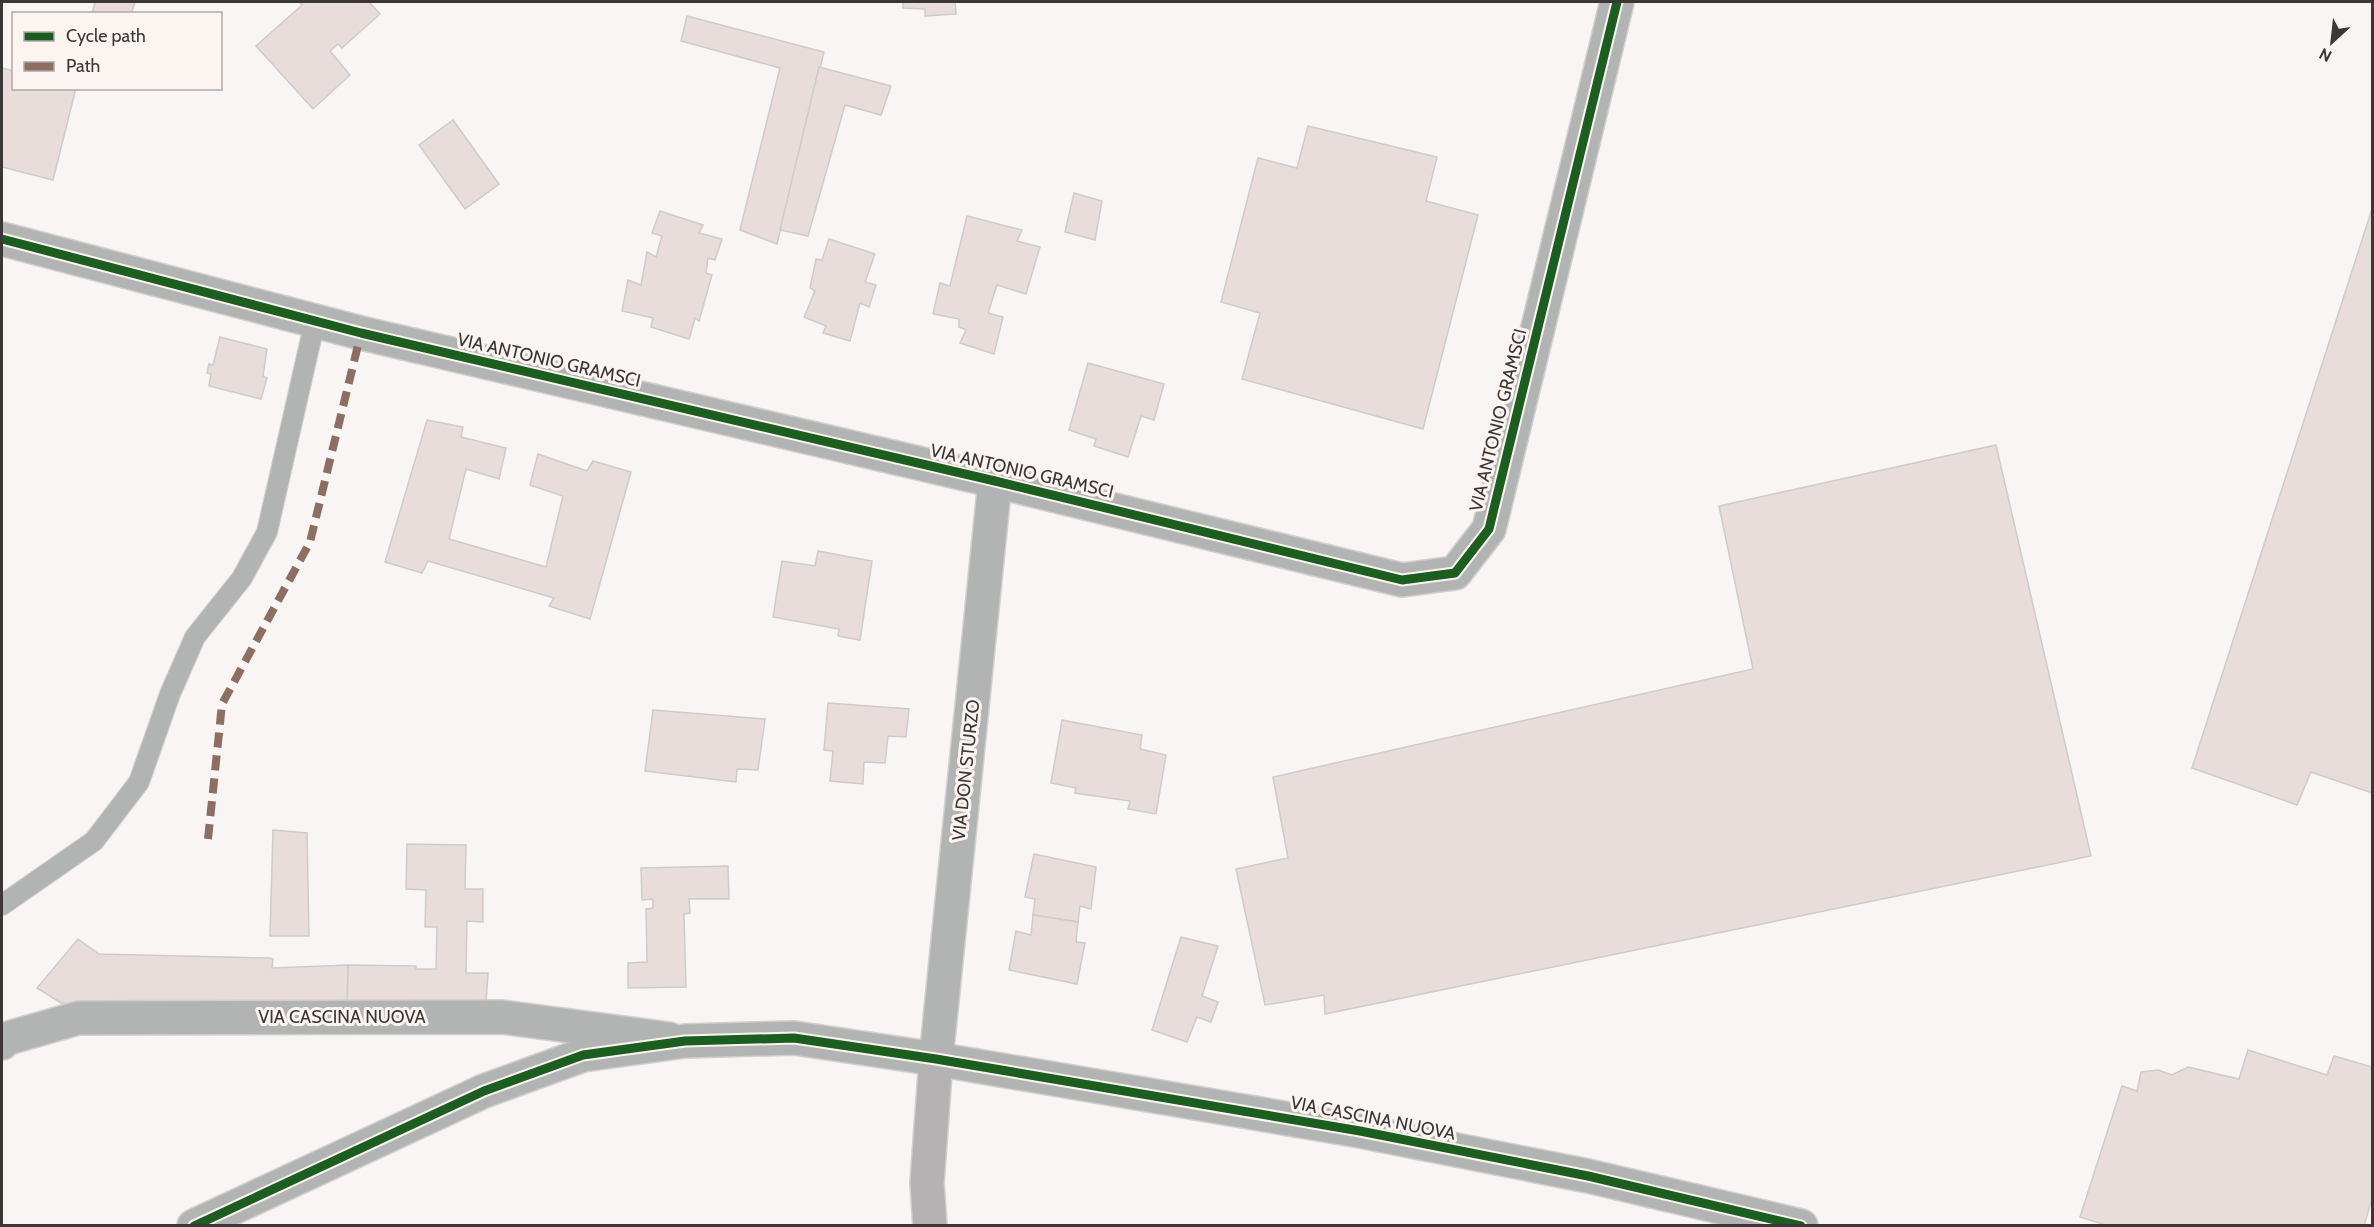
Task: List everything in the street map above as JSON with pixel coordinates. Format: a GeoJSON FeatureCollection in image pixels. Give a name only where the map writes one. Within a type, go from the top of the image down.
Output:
{"type":"FeatureCollection","features":[{"type":"Feature","properties":{"kind":"highway"},"geometry":{"type":"LineString","coordinates":[[930,1226],[927,1183],[936,1059]]}},
{"type":"Feature","properties":{"kind":"highway"},"geometry":{"type":"LineString","coordinates":[[916,1226],[927,1183]]}},
{"type":"Feature","properties":{"kind":"street","name":"VIA ANTONIO GRAMSCI"},"geometry":{"type":"LineString","coordinates":[[2,239],[315,321],[995,481],[1402,580],[1455,573],[1489,529],[1617,2]]}},
{"type":"Feature","properties":{"kind":"street","name":"VIA DON STURZO"},"geometry":{"type":"LineString","coordinates":[[936,1059],[995,481]]}},
{"type":"Feature","properties":{"kind":"street","name":"VIA CASCINA NUOVA"},"geometry":{"type":"LineString","coordinates":[[2,1043],[5,1040],[78,1018],[502,1017],[684,1041],[794,1038],[936,1059],[1360,1131],[1588,1176],[1801,1226]]}},
{"type":"Feature","properties":{"kind":"street"},"geometry":{"type":"LineString","coordinates":[[194,1226],[484,1091],[583,1055],[684,1041]]}},
{"type":"Feature","properties":{"kind":"lane"},"geometry":{"type":"LineString","coordinates":[[2,905],[94,841],[139,782],[170,694],[195,637],[242,578],[267,532],[315,321]]}},
{"type":"Feature","properties":{"kind":"building"},"geometry":{"type":"Polygon","coordinates":[[[95,2],[135,2],[132,12],[92,12],[95,2]]]}},
{"type":"Feature","properties":{"kind":"building"},"geometry":{"type":"Polygon","coordinates":[[[299,2],[369,2],[380,14],[342,48],[338,44],[330,51],[350,75],[313,109],[256,46],[302,5],[299,2]]]}},
{"type":"Feature","properties":{"kind":"building"},"geometry":{"type":"Polygon","coordinates":[[[903,2],[955,2],[956,14],[925,16],[925,9],[903,8],[903,2]]]}},
{"type":"Feature","properties":{"kind":"building"},"geometry":{"type":"Polygon","coordinates":[[[687,16],[824,52],[777,244],[740,230],[780,68],[681,41],[687,16]]]}},
{"type":"Feature","properties":{"kind":"building"},"geometry":{"type":"Polygon","coordinates":[[[819,67],[891,86],[881,115],[845,105],[808,236],[780,230],[819,67]]]}},
{"type":"Feature","properties":{"kind":"building"},"geometry":{"type":"Polygon","coordinates":[[[2,68],[12,70],[12,90],[76,90],[53,180],[2,167],[2,68]]]}},
{"type":"Feature","properties":{"kind":"building"},"geometry":{"type":"Polygon","coordinates":[[[453,120],[499,184],[465,209],[419,145],[453,120]]]}},
{"type":"Feature","properties":{"kind":"building"},"geometry":{"type":"Polygon","coordinates":[[[1308,126],[1437,157],[1426,201],[1478,215],[1423,429],[1242,379],[1260,313],[1221,302],[1258,158],[1297,168],[1308,126]]]}},
{"type":"Feature","properties":{"kind":"building"},"geometry":{"type":"Polygon","coordinates":[[[1074,193],[1102,201],[1095,240],[1065,232],[1074,193]]]}},
{"type":"Feature","properties":{"kind":"building"},"geometry":{"type":"Polygon","coordinates":[[[2372,209],[2372,793],[2311,772],[2297,805],[2192,768],[2372,209]]]}},
{"type":"Feature","properties":{"kind":"building"},"geometry":{"type":"Polygon","coordinates":[[[660,211],[703,225],[699,233],[722,239],[715,260],[708,258],[706,273],[712,275],[699,321],[695,318],[689,339],[651,327],[653,318],[622,311],[628,280],[641,285],[647,252],[656,257],[662,236],[652,233],[660,211]]]}},
{"type":"Feature","properties":{"kind":"building"},"geometry":{"type":"Polygon","coordinates":[[[967,216],[1022,230],[1017,241],[1040,247],[1026,294],[997,285],[988,313],[1003,317],[994,354],[960,343],[966,330],[959,327],[959,319],[933,314],[940,283],[950,286],[967,216]]]}},
{"type":"Feature","properties":{"kind":"building"},"geometry":{"type":"Polygon","coordinates":[[[829,239],[875,254],[865,282],[876,285],[869,307],[860,303],[850,341],[823,333],[826,326],[804,317],[815,291],[810,288],[816,259],[822,260],[829,239]]]}},
{"type":"Feature","properties":{"kind":"building"},"geometry":{"type":"Polygon","coordinates":[[[220,337],[267,349],[263,376],[267,378],[261,399],[209,386],[211,374],[207,373],[209,364],[213,365],[220,337]]]}},
{"type":"Feature","properties":{"kind":"building"},"geometry":{"type":"Polygon","coordinates":[[[1088,363],[1164,384],[1154,420],[1141,416],[1128,457],[1094,446],[1096,439],[1069,430],[1088,363]]]}},
{"type":"Feature","properties":{"kind":"building"},"geometry":{"type":"Polygon","coordinates":[[[427,420],[463,427],[461,437],[506,448],[499,479],[466,469],[449,539],[546,567],[563,496],[530,485],[538,454],[587,471],[593,461],[631,472],[590,619],[549,606],[554,598],[428,561],[422,573],[385,562],[427,420]]]}},
{"type":"Feature","properties":{"kind":"building"},"geometry":{"type":"Polygon","coordinates":[[[1996,445],[2091,856],[1325,1014],[1324,995],[1265,1005],[1236,869],[1288,858],[1273,777],[1753,669],[1719,506],[1996,445]]]}},
{"type":"Feature","properties":{"kind":"building"},"geometry":{"type":"Polygon","coordinates":[[[818,551],[872,561],[860,640],[838,636],[839,629],[773,617],[782,561],[815,566],[818,551]]]}},
{"type":"Feature","properties":{"kind":"building"},"geometry":{"type":"Polygon","coordinates":[[[828,703],[909,709],[906,737],[888,736],[885,763],[864,762],[863,784],[830,781],[833,751],[824,750],[828,703]]]}},
{"type":"Feature","properties":{"kind":"building"},"geometry":{"type":"Polygon","coordinates":[[[653,710],[765,719],[758,770],[737,769],[736,782],[645,771],[653,710]]]}},
{"type":"Feature","properties":{"kind":"building"},"geometry":{"type":"Polygon","coordinates":[[[1062,720],[1142,735],[1140,749],[1166,755],[1156,814],[1128,809],[1130,801],[1075,793],[1076,788],[1051,783],[1062,720]]]}},
{"type":"Feature","properties":{"kind":"building"},"geometry":{"type":"Polygon","coordinates":[[[273,830],[307,833],[309,936],[270,936],[273,830]]]}},
{"type":"Feature","properties":{"kind":"building"},"geometry":{"type":"Polygon","coordinates":[[[407,844],[466,845],[465,889],[483,889],[483,922],[467,921],[466,973],[488,973],[486,1004],[347,1005],[348,965],[416,966],[416,969],[436,969],[437,927],[425,927],[426,890],[406,889],[407,844]]]}},
{"type":"Feature","properties":{"kind":"building"},"geometry":{"type":"Polygon","coordinates":[[[1034,854],[1096,867],[1091,909],[1080,906],[1078,922],[1033,915],[1035,899],[1025,897],[1034,854]]]}},
{"type":"Feature","properties":{"kind":"building"},"geometry":{"type":"Polygon","coordinates":[[[728,866],[729,899],[689,899],[690,913],[684,914],[686,987],[628,988],[628,963],[647,962],[646,909],[653,908],[653,899],[642,900],[641,868],[728,866]]]}},
{"type":"Feature","properties":{"kind":"building"},"geometry":{"type":"Polygon","coordinates":[[[1033,915],[1078,922],[1076,942],[1085,943],[1077,984],[1009,970],[1016,931],[1031,935],[1033,915]]]}},
{"type":"Feature","properties":{"kind":"building"},"geometry":{"type":"Polygon","coordinates":[[[1181,937],[1218,946],[1202,996],[1218,1002],[1211,1022],[1197,1017],[1187,1042],[1152,1030],[1181,937]]]}},
{"type":"Feature","properties":{"kind":"building"},"geometry":{"type":"Polygon","coordinates":[[[78,939],[99,954],[270,958],[273,959],[272,968],[348,965],[347,1005],[61,1003],[37,988],[78,939]]]}},
{"type":"Feature","properties":{"kind":"building"},"geometry":{"type":"Polygon","coordinates":[[[2248,1050],[2327,1075],[2334,1056],[2372,1067],[2372,1199],[2364,1226],[2109,1226],[2080,1217],[2122,1086],[2137,1091],[2141,1072],[2158,1070],[2172,1075],[2188,1067],[2239,1079],[2248,1050]]]}},
{"type":"Feature","properties":{"kind":"marked path"},"geometry":{"type":"LineString","coordinates":[[208,839],[222,704],[310,542],[361,333]]}},
{"type":"Feature","properties":{"kind":"cycle path"},"geometry":{"type":"LineString","coordinates":[[2,239],[361,333],[995,481],[1402,580],[1455,573],[1489,529],[1617,2]]}},
{"type":"Feature","properties":{"kind":"cycle path"},"geometry":{"type":"LineString","coordinates":[[194,1226],[484,1091],[583,1055],[685,1041],[794,1038],[936,1059],[1360,1131],[1588,1176],[1801,1226]]}}]}
